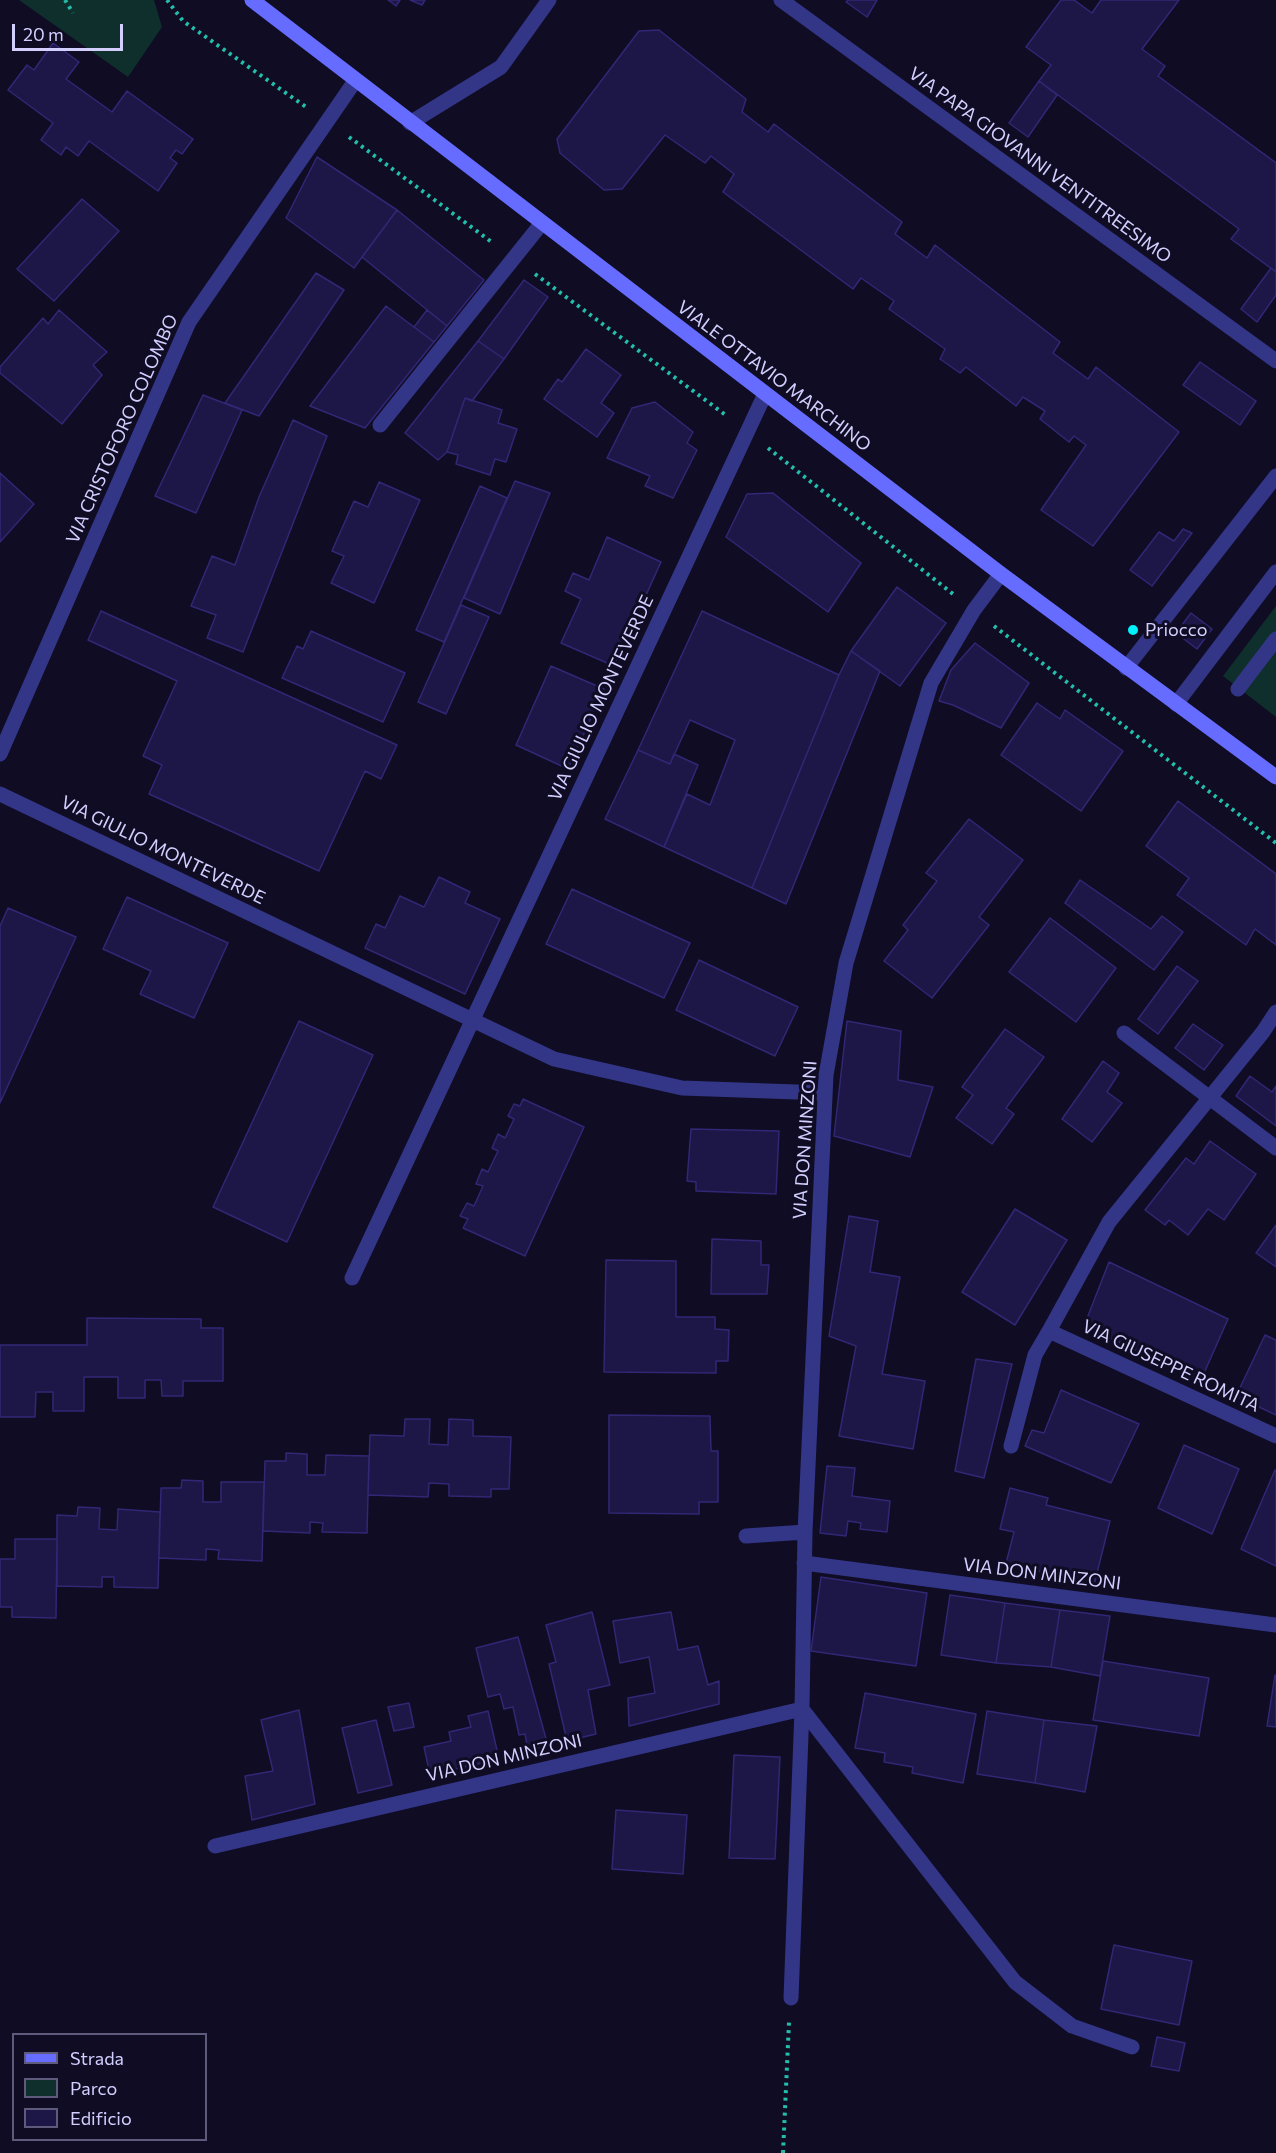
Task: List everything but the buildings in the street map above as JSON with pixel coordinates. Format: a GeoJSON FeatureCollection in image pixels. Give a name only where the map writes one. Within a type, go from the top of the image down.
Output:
{"type":"FeatureCollection","features":[{"type":"Feature","properties":{"kind":"street","name":"VIALE OTTAVIO MARCHINO"},"geometry":{"type":"LineString","coordinates":[[252,0],[1001,574],[1276,777]]}},
{"type":"Feature","properties":{"kind":"street"},"geometry":{"type":"LineString","coordinates":[[410,123],[501,67],[549,0]]}},
{"type":"Feature","properties":{"kind":"street","name":"VIA PAPA GIOVANNI VENTITREESIMO"},"geometry":{"type":"LineString","coordinates":[[781,0],[1276,361]]}},
{"type":"Feature","properties":{"kind":"street","name":"VIA CRISTOFORO COLOMBO"},"geometry":{"type":"LineString","coordinates":[[0,754],[189,322],[355,81]]}},
{"type":"Feature","properties":{"kind":"street"},"geometry":{"type":"LineString","coordinates":[[380,425],[542,223]]}},
{"type":"Feature","properties":{"kind":"street","name":"VIA GIULIO MONTEVERDE"},"geometry":{"type":"LineString","coordinates":[[352,1278],[765,394]]}},
{"type":"Feature","properties":{"kind":"street"},"geometry":{"type":"LineString","coordinates":[[1126,668],[1276,476]]}},
{"type":"Feature","properties":{"kind":"street"},"geometry":{"type":"LineString","coordinates":[[1176,704],[1276,572]]}},
{"type":"Feature","properties":{"kind":"street","name":"VIA DON MINZONI"},"geometry":{"type":"LineString","coordinates":[[791,1998],[802,1709],[804,1532],[826,1075],[846,963],[931,683],[974,610],[1001,574]]}},
{"type":"Feature","properties":{"kind":"street"},"geometry":{"type":"LineString","coordinates":[[1238,689],[1276,639]]}},
{"type":"Feature","properties":{"kind":"street","name":"VIA GIULIO MONTEVERDE"},"geometry":{"type":"LineString","coordinates":[[0,794],[554,1059],[682,1088],[825,1093]]}},
{"type":"Feature","properties":{"kind":"street","name":"VIA GIUSEPPE ROMITA"},"geometry":{"type":"LineString","coordinates":[[1011,1446],[1035,1355],[1110,1222],[1263,1032],[1276,1012]]}},
{"type":"Feature","properties":{"kind":"street"},"geometry":{"type":"LineString","coordinates":[[1124,1033],[1276,1148]]}},
{"type":"Feature","properties":{"kind":"street","name":"VIA GIUSEPPE ROMITA"},"geometry":{"type":"LineString","coordinates":[[1049,1331],[1276,1436]]}},
{"type":"Feature","properties":{"kind":"street"},"geometry":{"type":"LineString","coordinates":[[746,1536],[804,1532]]}},
{"type":"Feature","properties":{"kind":"street","name":"VIA DON MINZONI"},"geometry":{"type":"LineString","coordinates":[[804,1563],[1276,1625]]}},
{"type":"Feature","properties":{"kind":"street"},"geometry":{"type":"LineString","coordinates":[[802,1709],[1015,1982],[1072,2026],[1132,2047]]}},
{"type":"Feature","properties":{"kind":"street","name":"VIA DON MINZONI"},"geometry":{"type":"LineString","coordinates":[[215,1846],[802,1709]]}},
{"type":"Feature","properties":{"kind":"path"},"geometry":{"type":"LineString","coordinates":[[65,0],[73,13]]}},
{"type":"Feature","properties":{"kind":"path"},"geometry":{"type":"LineString","coordinates":[[783,2153],[791,1998]]}},
{"type":"Feature","properties":{"kind":"green space"},"geometry":{"type":"Polygon","coordinates":[[[19,0],[154,0],[162,27],[128,77],[19,0]]]}},
{"type":"Feature","properties":{"kind":"green space"},"geometry":{"type":"Polygon","coordinates":[[[1276,606],[1276,717],[1223,676],[1276,606]]]}},
{"type":"Feature","properties":{"kind":"place","name":"Priocco"},"geometry":{"type":"Point","coordinates":[1133,630]}}]}
